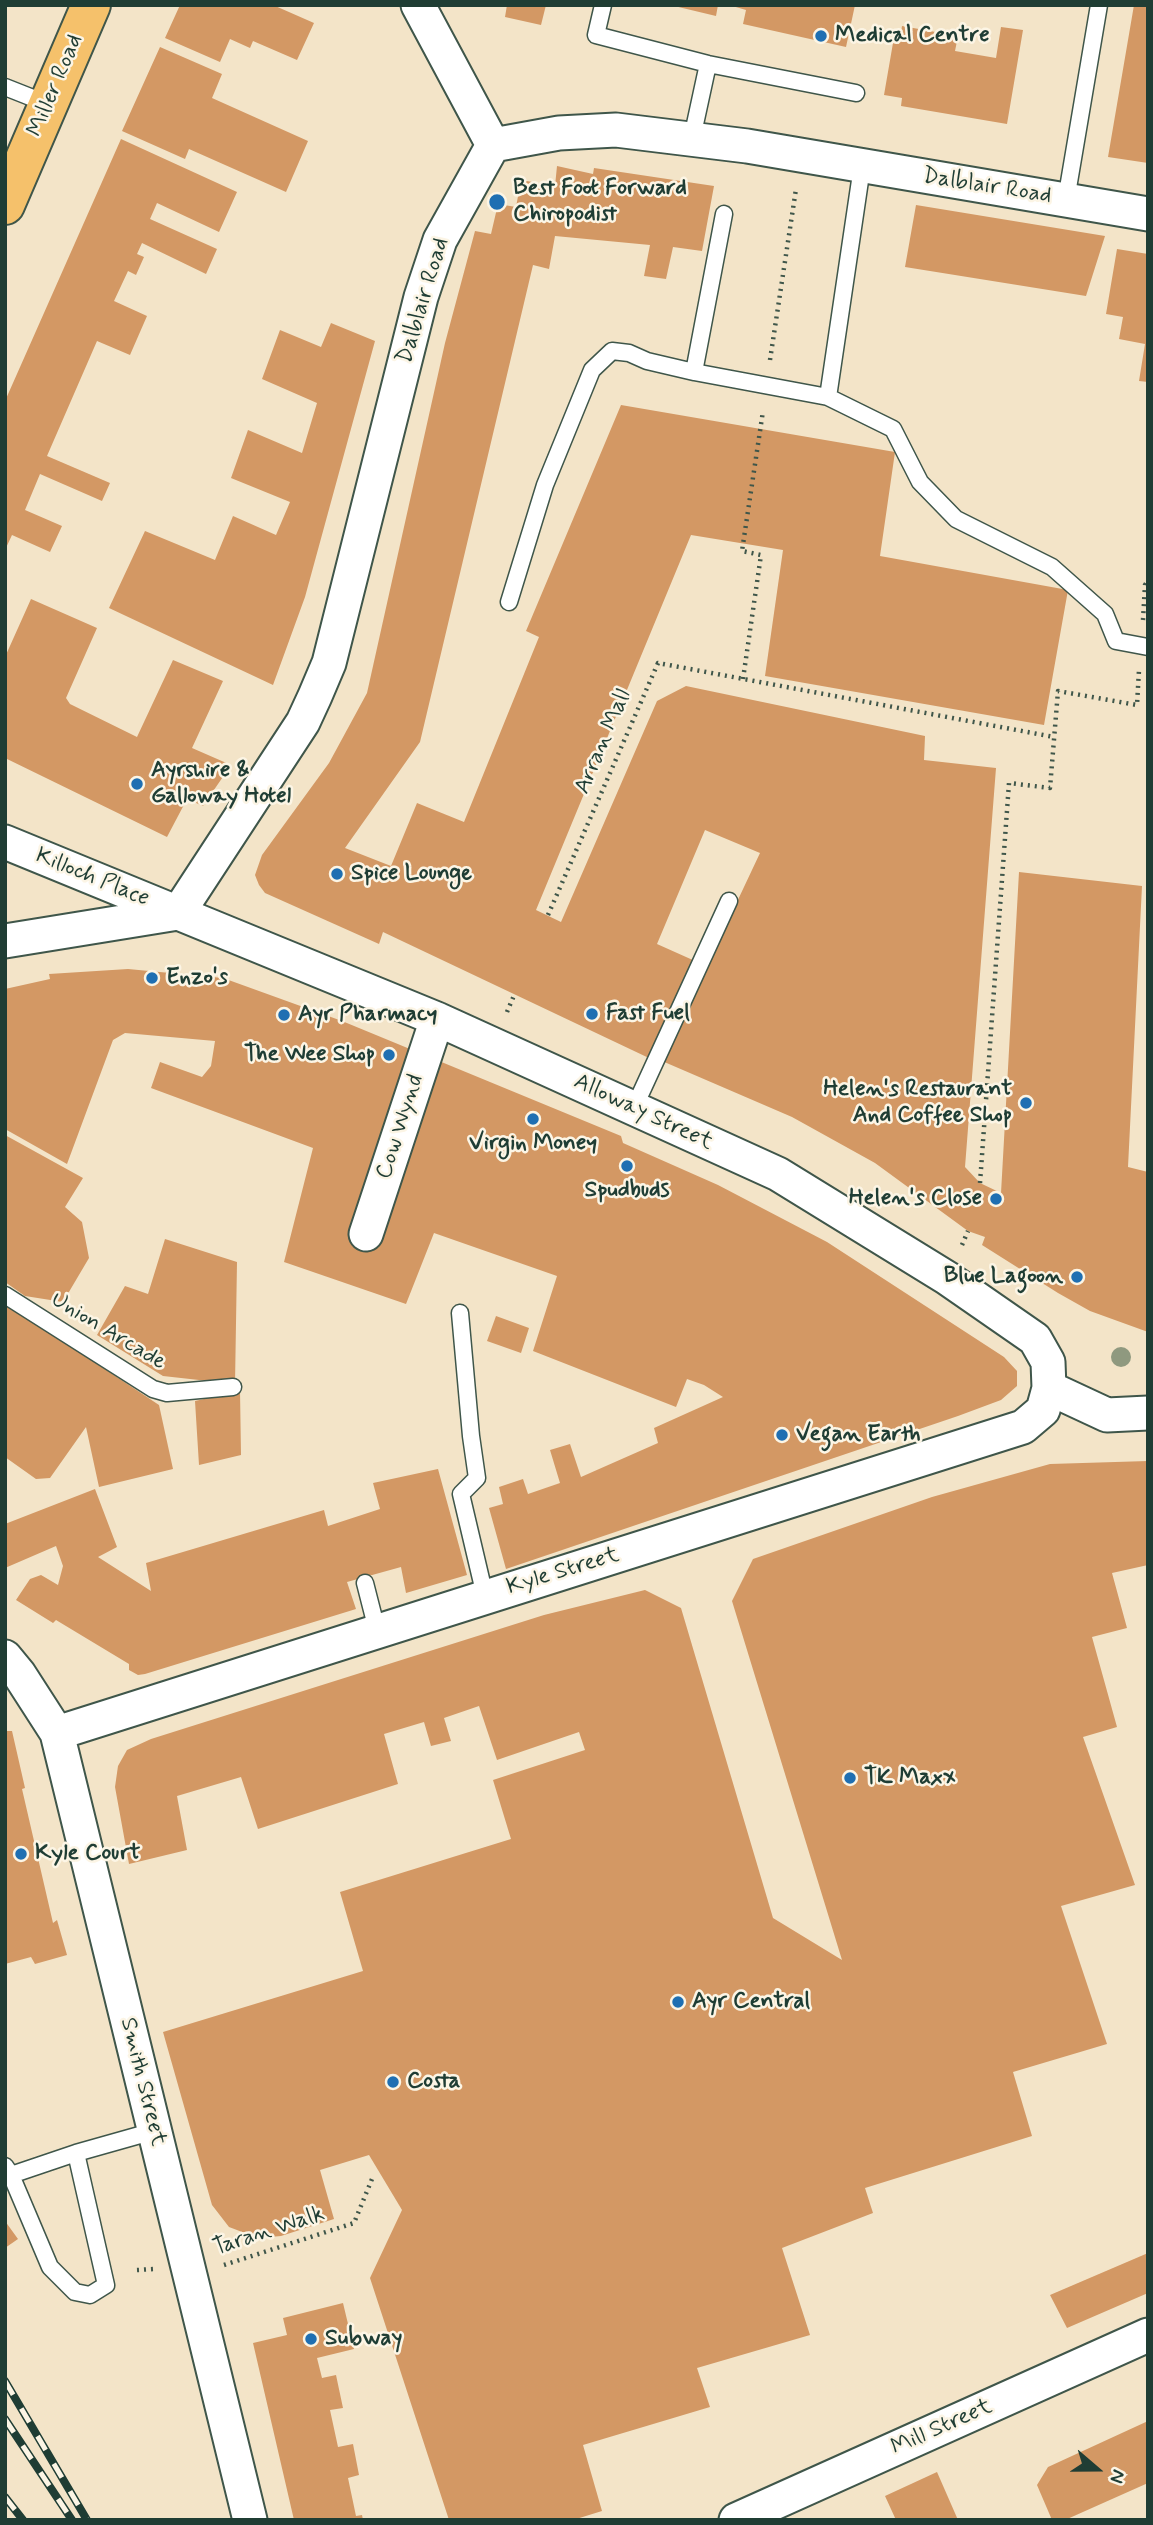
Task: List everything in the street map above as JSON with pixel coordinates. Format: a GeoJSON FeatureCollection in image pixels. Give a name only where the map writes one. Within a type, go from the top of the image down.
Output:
{"type":"FeatureCollection","features":[{"type":"Feature","properties":{"kind":"main road","name":"Miller Road"},"geometry":{"type":"LineString","coordinates":[[5,205],[91,5]]}},
{"type":"Feature","properties":{"kind":"street"},"geometry":{"type":"LineString","coordinates":[[418,5],[493,145]]}},
{"type":"Feature","properties":{"kind":"street","name":"Dalblair Road"},"geometry":{"type":"LineString","coordinates":[[178,913],[303,722],[316,696],[329,663],[425,286],[440,240],[493,145],[559,133],[616,130],[692,138],[1148,214]]}},
{"type":"Feature","properties":{"kind":"street","name":"Killoch Place"},"geometry":{"type":"LineString","coordinates":[[5,842],[178,913]]}},
{"type":"Feature","properties":{"kind":"street"},"geometry":{"type":"LineString","coordinates":[[5,941],[178,913]]}},
{"type":"Feature","properties":{"kind":"street","name":"Alloway Street"},"geometry":{"type":"LineString","coordinates":[[178,913],[437,1018],[778,1174],[947,1278],[1035,1339],[1048,1362],[1049,1388]]}},
{"type":"Feature","properties":{"kind":"street","name":"Cow Wynd"},"geometry":{"type":"LineString","coordinates":[[366,1234],[437,1018]]}},
{"type":"Feature","properties":{"kind":"street"},"geometry":{"type":"LineString","coordinates":[[1049,1388],[1107,1415],[1148,1413]]}},
{"type":"Feature","properties":{"kind":"street","name":"Kyle Street"},"geometry":{"type":"LineString","coordinates":[[57,1733],[1023,1427],[1043,1410],[1049,1388]]}},
{"type":"Feature","properties":{"kind":"street","name":"Smith Street"},"geometry":{"type":"LineString","coordinates":[[5,1657],[57,1733],[250,2520]]}},
{"type":"Feature","properties":{"kind":"street","name":"Mill Street"},"geometry":{"type":"LineString","coordinates":[[736,2520],[1148,2335]]}},
{"type":"Feature","properties":{"kind":"lane"},"geometry":{"type":"LineString","coordinates":[[603,5],[596,35],[708,64],[856,93]]}},
{"type":"Feature","properties":{"kind":"lane"},"geometry":{"type":"LineString","coordinates":[[1066,200],[1099,5]]}},
{"type":"Feature","properties":{"kind":"lane"},"geometry":{"type":"LineString","coordinates":[[692,138],[708,64]]}},
{"type":"Feature","properties":{"kind":"lane"},"geometry":{"type":"LineString","coordinates":[[5,86],[48,104]]}},
{"type":"Feature","properties":{"kind":"lane"},"geometry":{"type":"LineString","coordinates":[[828,397],[862,167]]}},
{"type":"Feature","properties":{"kind":"lane"},"geometry":{"type":"LineString","coordinates":[[694,372],[724,214]]}},
{"type":"Feature","properties":{"kind":"lane"},"geometry":{"type":"LineString","coordinates":[[509,602],[545,485],[592,370],[612,351],[629,353],[647,361],[694,372],[828,397],[893,429],[920,482],[956,519],[1052,567],[1105,614],[1116,641],[1144,647]]}},
{"type":"Feature","properties":{"kind":"lane"},"geometry":{"type":"LineString","coordinates":[[635,1108],[729,901]]}},
{"type":"Feature","properties":{"kind":"lane","name":"Union Arcade"},"geometry":{"type":"LineString","coordinates":[[5,1295],[153,1389],[167,1393],[233,1387]]}},
{"type":"Feature","properties":{"kind":"lane"},"geometry":{"type":"LineString","coordinates":[[460,1313],[477,1478],[461,1494],[485,1596]]}},
{"type":"Feature","properties":{"kind":"lane"},"geometry":{"type":"LineString","coordinates":[[365,1583],[377,1630]]}},
{"type":"Feature","properties":{"kind":"lane"},"geometry":{"type":"LineString","coordinates":[[76,2153],[106,2285],[90,2295],[75,2292],[50,2267],[8,2170],[154,2131]]}},
{"type":"Feature","properties":{"kind":"path"},"geometry":{"type":"LineString","coordinates":[[800,157],[742,551],[761,555],[743,679],[1054,737]]}},
{"type":"Feature","properties":{"kind":"path"},"geometry":{"type":"LineString","coordinates":[[980,1183],[1009,783],[1050,788],[1058,691],[1137,705],[1144,647],[1145,585],[1148,580]]}},
{"type":"Feature","properties":{"kind":"path","name":"Arran Mall"},"geometry":{"type":"LineString","coordinates":[[548,915],[658,663],[743,679]]}},
{"type":"Feature","properties":{"kind":"path","name":"Taran Walk"},"geometry":{"type":"LineString","coordinates":[[190,2276],[354,2223],[372,2179]]}},
{"type":"Feature","properties":{"kind":"building"},"geometry":{"type":"Polygon","coordinates":[[[180,5],[273,5],[314,23],[297,60],[253,41],[250,48],[230,39],[220,62],[165,38],[180,5]]]}},
{"type":"Feature","properties":{"kind":"building"},"geometry":{"type":"Polygon","coordinates":[[[507,5],[546,5],[541,25],[505,17],[507,5]]]}},
{"type":"Feature","properties":{"kind":"building"},"geometry":{"type":"Polygon","coordinates":[[[670,5],[718,5],[716,16],[670,5]]]}},
{"type":"Feature","properties":{"kind":"building","name":"Medical Centre"},"geometry":{"type":"Polygon","coordinates":[[[729,5],[855,5],[846,47],[743,24],[746,10],[729,5]]]}},
{"type":"Feature","properties":{"kind":"building"},"geometry":{"type":"Polygon","coordinates":[[[1134,5],[1148,5],[1148,163],[1108,157],[1134,5]]]}},
{"type":"Feature","properties":{"kind":"building"},"geometry":{"type":"Polygon","coordinates":[[[902,26],[958,36],[955,51],[996,58],[1001,27],[1023,30],[1007,124],[901,106],[902,98],[884,95],[893,43],[899,44],[902,26]]]}},
{"type":"Feature","properties":{"kind":"building"},"geometry":{"type":"Polygon","coordinates":[[[160,47],[222,74],[212,98],[308,141],[286,192],[189,149],[185,159],[122,131],[160,47]]]}},
{"type":"Feature","properties":{"kind":"building"},"geometry":{"type":"Polygon","coordinates":[[[121,139],[237,192],[219,232],[157,203],[150,219],[217,249],[206,274],[142,243],[137,254],[144,257],[136,275],[128,271],[114,301],[147,316],[130,355],[97,341],[47,456],[110,483],[102,501],[40,474],[25,510],[62,526],[50,552],[12,535],[5,550],[5,401],[121,139]]]}},
{"type":"Feature","properties":{"kind":"building"},"geometry":{"type":"Polygon","coordinates":[[[557,166],[593,174],[594,168],[714,186],[702,251],[673,247],[666,279],[644,276],[650,245],[555,236],[549,269],[533,265],[420,742],[345,848],[391,866],[417,803],[464,822],[539,637],[526,631],[621,405],[895,452],[880,556],[1068,590],[1044,725],[765,676],[783,550],[691,535],[536,910],[561,922],[657,701],[686,686],[925,736],[924,760],[996,768],[965,1167],[980,1183],[1001,1193],[1019,872],[1142,886],[1128,1167],[1148,1172],[1148,1332],[1090,1311],[1058,1293],[982,1245],[985,1237],[968,1231],[875,1163],[792,1117],[662,1061],[760,853],[705,830],[657,944],[695,961],[651,1059],[383,932],[379,944],[265,893],[259,885],[255,875],[262,855],[329,763],[367,693],[445,343],[475,231],[491,234],[498,204],[516,207],[521,180],[555,186],[557,166]]]}},
{"type":"Feature","properties":{"kind":"building"},"geometry":{"type":"Polygon","coordinates":[[[916,205],[1105,236],[1086,296],[905,267],[916,205]]]}},
{"type":"Feature","properties":{"kind":"building"},"geometry":{"type":"Polygon","coordinates":[[[1117,249],[1148,254],[1148,382],[1139,381],[1145,344],[1119,339],[1123,317],[1106,314],[1117,249]]]}},
{"type":"Feature","properties":{"kind":"building"},"geometry":{"type":"Polygon","coordinates":[[[331,323],[375,341],[305,597],[273,685],[109,608],[145,531],[215,560],[233,516],[276,535],[290,502],[231,478],[248,430],[302,453],[317,403],[262,379],[280,330],[321,347],[331,323]]]}},
{"type":"Feature","properties":{"kind":"building"},"geometry":{"type":"Polygon","coordinates":[[[31,599],[97,628],[66,698],[70,704],[137,737],[173,660],[223,681],[192,748],[231,765],[203,806],[187,799],[167,837],[5,758],[5,657],[31,599]]]}},
{"type":"Feature","properties":{"kind":"building"},"geometry":{"type":"Polygon","coordinates":[[[128,969],[223,978],[342,1021],[621,1136],[623,1143],[718,1185],[827,1242],[1004,1357],[1017,1371],[1017,1386],[1001,1400],[958,1416],[506,1569],[489,1508],[503,1504],[499,1487],[523,1479],[528,1494],[560,1483],[550,1450],[570,1444],[581,1477],[658,1443],[654,1428],[723,1397],[704,1385],[687,1379],[676,1407],[533,1351],[557,1276],[434,1233],[406,1304],[284,1262],[313,1148],[151,1088],[160,1062],[202,1077],[211,1066],[215,1041],[125,1033],[113,1040],[67,1164],[5,1129],[5,989],[50,979],[49,974],[128,969]]]}},
{"type":"Feature","properties":{"kind":"building"},"geometry":{"type":"Polygon","coordinates":[[[5,1135],[83,1178],[65,1207],[82,1222],[89,1258],[63,1302],[25,1296],[5,1282],[5,1135]]]}},
{"type":"Feature","properties":{"kind":"building"},"geometry":{"type":"Polygon","coordinates":[[[165,1239],[237,1262],[235,1384],[163,1376],[97,1335],[125,1286],[148,1294],[165,1239]]]}},
{"type":"Feature","properties":{"kind":"building"},"geometry":{"type":"Polygon","coordinates":[[[5,1303],[159,1405],[173,1469],[99,1487],[86,1427],[50,1478],[36,1479],[5,1457],[5,1303]]]}},
{"type":"Feature","properties":{"kind":"building"},"geometry":{"type":"Polygon","coordinates":[[[496,1316],[529,1328],[521,1353],[487,1341],[496,1316]]]}},
{"type":"Feature","properties":{"kind":"building"},"geometry":{"type":"Polygon","coordinates":[[[240,1391],[241,1455],[199,1465],[195,1401],[240,1391]]]}},
{"type":"Feature","properties":{"kind":"building","name":"Ayr Central"},"geometry":{"type":"Polygon","coordinates":[[[1148,1461],[1148,1565],[1112,1573],[1127,1628],[1092,1637],[1117,1727],[1083,1737],[1135,1885],[1061,1906],[1107,2044],[1013,2072],[1032,2136],[865,2188],[873,2213],[782,2248],[810,2335],[697,2368],[710,2407],[583,2445],[602,2511],[573,2520],[449,2520],[370,2278],[402,2210],[369,2155],[320,2170],[334,2219],[281,2236],[258,2238],[229,2227],[212,2205],[163,2032],[363,1971],[340,1892],[511,1839],[493,1780],[585,1750],[579,1732],[497,1760],[479,1706],[444,1718],[451,1741],[431,1746],[424,1722],[384,1734],[398,1784],[258,1829],[241,1777],[177,1796],[187,1850],[129,1864],[115,1787],[118,1766],[127,1750],[151,1739],[544,1615],[645,1590],[681,1608],[773,1918],[842,1960],[732,1601],[753,1559],[932,1497],[1050,1464],[1148,1461]]]}},
{"type":"Feature","properties":{"kind":"building"},"geometry":{"type":"Polygon","coordinates":[[[438,1469],[467,1575],[406,1593],[401,1567],[347,1582],[356,1609],[145,1674],[138,1675],[129,1670],[129,1664],[56,1620],[53,1623],[16,1600],[30,1579],[41,1575],[58,1585],[63,1566],[56,1546],[5,1568],[5,1524],[95,1489],[117,1547],[98,1557],[151,1591],[146,1563],[324,1510],[328,1526],[380,1509],[373,1483],[438,1469]]]}},
{"type":"Feature","properties":{"kind":"building","name":"Kyle Court"},"geometry":{"type":"Polygon","coordinates":[[[5,1731],[12,1731],[25,1788],[22,1789],[53,1923],[57,1920],[67,1955],[35,1964],[31,1957],[5,1964],[5,1731]]]}},
{"type":"Feature","properties":{"kind":"building"},"geometry":{"type":"Polygon","coordinates":[[[5,2221],[18,2239],[5,2248],[5,2221]]]}},
{"type":"Feature","properties":{"kind":"building"},"geometry":{"type":"Polygon","coordinates":[[[1148,2253],[1148,2293],[1067,2328],[1050,2295],[1148,2253]]]}},
{"type":"Feature","properties":{"kind":"building"},"geometry":{"type":"Polygon","coordinates":[[[343,2303],[354,2349],[317,2358],[322,2378],[336,2375],[343,2408],[330,2410],[338,2447],[353,2444],[359,2475],[348,2478],[356,2516],[362,2515],[363,2520],[294,2520],[253,2343],[287,2335],[283,2318],[343,2303]]]}},
{"type":"Feature","properties":{"kind":"building"},"geometry":{"type":"Polygon","coordinates":[[[1148,2421],[1148,2483],[1065,2520],[1052,2520],[1037,2485],[1048,2467],[1148,2421]]]}},
{"type":"Feature","properties":{"kind":"building"},"geometry":{"type":"Polygon","coordinates":[[[937,2472],[958,2520],[896,2520],[885,2496],[937,2472]]]}},
{"type":"Feature","properties":{"kind":"railway"},"geometry":{"type":"LineString","coordinates":[[5,2381],[87,2520]]}},
{"type":"Feature","properties":{"kind":"railway"},"geometry":{"type":"LineString","coordinates":[[5,2419],[72,2520]]}},
{"type":"Feature","properties":{"kind":"railway"},"geometry":{"type":"LineString","coordinates":[[5,2497],[23,2520]]}},
{"type":"Feature","properties":{"kind":"place","name":"Medical Centre"},"geometry":{"type":"Point","coordinates":[821,36]}},
{"type":"Feature","properties":{"kind":"place","name":"Best Foot Forward Chiropodist"},"geometry":{"type":"Point","coordinates":[497,202]}},
{"type":"Feature","properties":{"kind":"place","name":"Ayrshire & Galloway Hotel"},"geometry":{"type":"Point","coordinates":[137,784]}},
{"type":"Feature","properties":{"kind":"place","name":"Spice Lounge"},"geometry":{"type":"Point","coordinates":[337,874]}},
{"type":"Feature","properties":{"kind":"place","name":"Enzo's"},"geometry":{"type":"Point","coordinates":[152,978]}},
{"type":"Feature","properties":{"kind":"place","name":"Fast Fuel"},"geometry":{"type":"Point","coordinates":[592,1014]}},
{"type":"Feature","properties":{"kind":"place","name":"Ayr Pharmacy"},"geometry":{"type":"Point","coordinates":[284,1015]}},
{"type":"Feature","properties":{"kind":"place","name":"The Wee Shop"},"geometry":{"type":"Point","coordinates":[389,1055]}},
{"type":"Feature","properties":{"kind":"place","name":"Helen's Restaurant And Coffee Shop"},"geometry":{"type":"Point","coordinates":[1026,1103]}},
{"type":"Feature","properties":{"kind":"place","name":"Virgin Money"},"geometry":{"type":"Point","coordinates":[533,1119]}},
{"type":"Feature","properties":{"kind":"place","name":"Spudbuds"},"geometry":{"type":"Point","coordinates":[627,1166]}},
{"type":"Feature","properties":{"kind":"place","name":"Helen's Close"},"geometry":{"type":"Point","coordinates":[996,1199]}},
{"type":"Feature","properties":{"kind":"place","name":"Blue Lagoon"},"geometry":{"type":"Point","coordinates":[1077,1277]}},
{"type":"Feature","properties":{"kind":"place","name":"Vegan Earth"},"geometry":{"type":"Point","coordinates":[782,1435]}},
{"type":"Feature","properties":{"kind":"place","name":"TK Maxx"},"geometry":{"type":"Point","coordinates":[850,1778]}},
{"type":"Feature","properties":{"kind":"place","name":"Kyle Court"},"geometry":{"type":"Point","coordinates":[21,1854]}},
{"type":"Feature","properties":{"kind":"place","name":"Ayr Central"},"geometry":{"type":"Point","coordinates":[678,2002]}},
{"type":"Feature","properties":{"kind":"place","name":"Costa"},"geometry":{"type":"Point","coordinates":[393,2082]}},
{"type":"Feature","properties":{"kind":"place","name":"Subway"},"geometry":{"type":"Point","coordinates":[311,2339]}}]}
